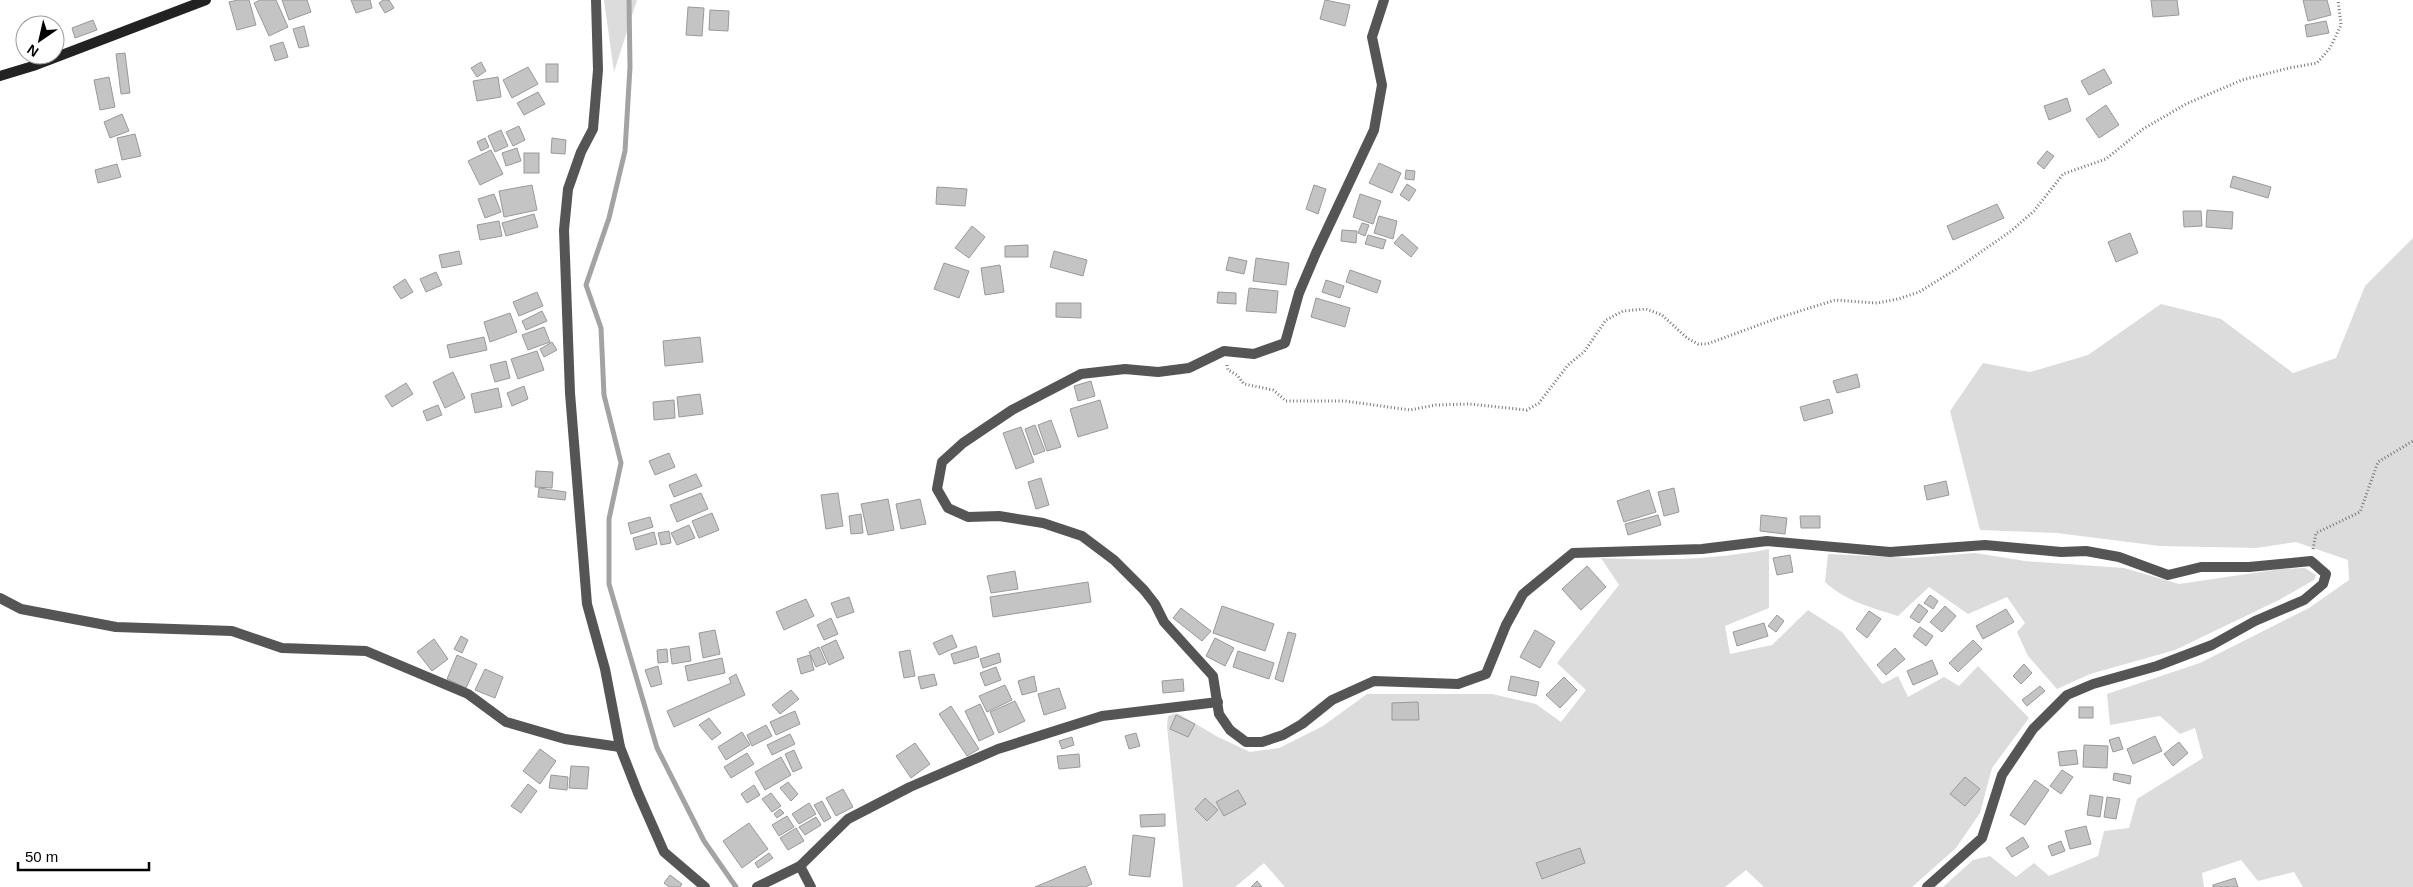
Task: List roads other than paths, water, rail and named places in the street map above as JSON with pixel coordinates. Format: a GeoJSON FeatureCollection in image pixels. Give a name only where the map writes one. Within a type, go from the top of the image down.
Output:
{"type":"FeatureCollection","features":[{"type":"Feature","properties":{"kind":"main road"},"geometry":{"type":"LineString","coordinates":[[0,76],[34,66],[206,0]]}},
{"type":"Feature","properties":{"kind":"street"},"geometry":{"type":"LineString","coordinates":[[596,0],[598,70],[593,129],[581,152],[568,189],[564,230],[566,326],[587,604],[605,669],[620,747],[664,852],[705,887]]}},
{"type":"Feature","properties":{"kind":"street"},"geometry":{"type":"LineString","coordinates":[[1384,0],[1372,37],[1382,85],[1374,130],[1309,269],[1299,293],[1285,343],[1254,354],[1224,351],[1189,368],[1158,372],[1125,370],[1080,374],[1012,410],[963,443],[942,462],[937,489],[948,508],[968,517],[999,516],[1043,523],[1082,536],[1114,560],[1144,590],[1155,604],[1164,622],[1212,676],[1219,714],[1230,730],[1246,742],[1262,742],[1283,735],[1302,724],[1332,700],[1374,681],[1458,684],[1486,674],[1506,625],[1523,594],[1573,553],[1702,549],[1767,541],[1890,552],[1985,545],[2061,552],[2086,551],[2119,557],[2168,576],[2201,566],[2249,567],[2311,561],[2326,574],[2322,584],[2304,600],[2255,621],[2212,645],[2157,666],[2093,684],[2067,695],[2033,729],[2002,775],[1982,838],[1927,887]]}},
{"type":"Feature","properties":{"kind":"street"},"geometry":{"type":"LineString","coordinates":[[0,598],[22,609],[116,627],[232,632],[282,648],[366,651],[468,694],[506,722],[565,740],[620,747]]}},
{"type":"Feature","properties":{"kind":"street"},"geometry":{"type":"LineString","coordinates":[[757,887],[800,866],[848,819],[910,786],[998,750],[1102,716],[1218,702]]}},
{"type":"Feature","properties":{"kind":"street"},"geometry":{"type":"LineString","coordinates":[[800,866],[812,887]]}},
{"type":"Feature","properties":{"kind":"waterway"},"geometry":{"type":"LineString","coordinates":[[629,0],[630,67],[625,151],[609,218],[586,285],[601,328],[604,395],[621,463],[609,519],[609,584],[657,748],[704,841],[736,887]]}}]}
